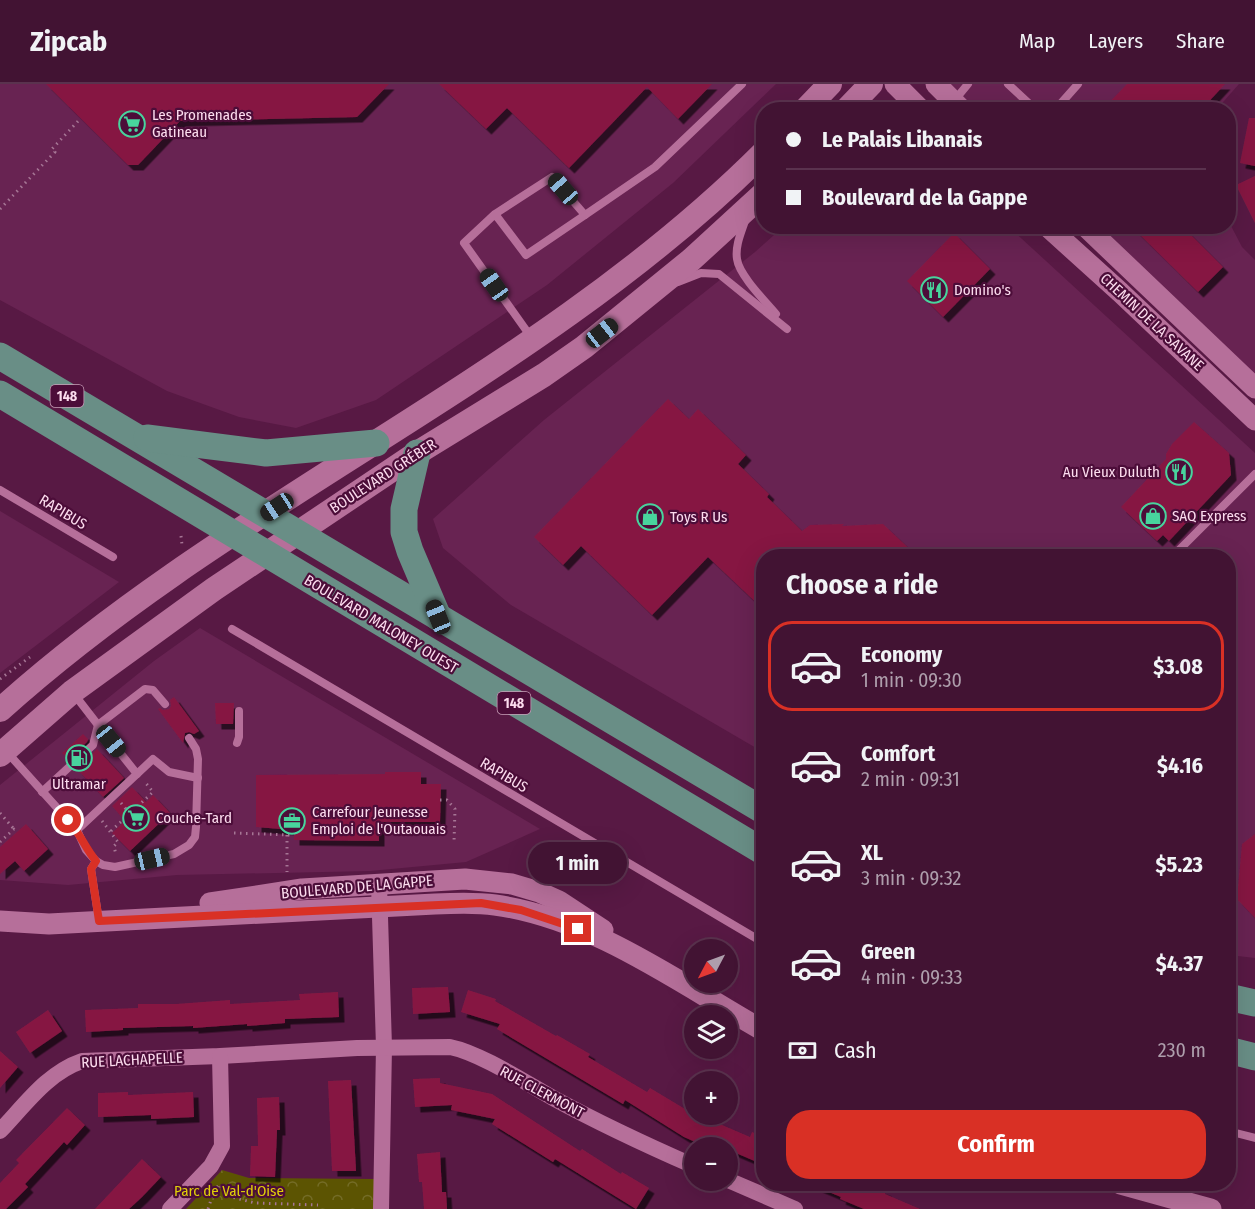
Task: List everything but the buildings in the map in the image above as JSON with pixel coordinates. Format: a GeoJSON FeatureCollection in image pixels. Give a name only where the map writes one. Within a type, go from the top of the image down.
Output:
{"type":"FeatureCollection","features":[{"type":"Feature","properties":{"kind":"main road"},"geometry":{"type":"LineString","coordinates":[[796,102],[804,84]]}},
{"type":"Feature","properties":{"kind":"main road"},"geometry":{"type":"LineString","coordinates":[[813,102],[830,84]]}},
{"type":"Feature","properties":{"kind":"main road"},"geometry":{"type":"LineString","coordinates":[[854,102],[871,84]]}},
{"type":"Feature","properties":{"kind":"main road"},"geometry":{"type":"LineString","coordinates":[[0,710],[80,643],[181,569],[533,340],[652,253],[756,159]]}},
{"type":"Feature","properties":{"kind":"main road","name":"BOULEVARD GRÉBER"},"geometry":{"type":"LineString","coordinates":[[3,753],[72,692],[265,554],[417,453],[544,375],[584,347],[653,292],[722,233],[756,200]]}},
{"type":"Feature","properties":{"kind":"main road","name":"148"},"geometry":{"type":"LineString","coordinates":[[0,356],[756,807]]}},
{"type":"Feature","properties":{"kind":"main road","name":"BOULEVARD MALONEY OUEST"},"geometry":{"type":"LineString","coordinates":[[0,394],[756,847]]}},
{"type":"Feature","properties":{"kind":"main road"},"geometry":{"type":"LineString","coordinates":[[135,436],[266,453],[376,443]]}},
{"type":"Feature","properties":{"kind":"main road"},"geometry":{"type":"LineString","coordinates":[[417,453],[404,509],[404,532],[438,617]]}},
{"type":"Feature","properties":{"kind":"main road"},"geometry":{"type":"LineString","coordinates":[[1236,999],[1255,1003]]}},
{"type":"Feature","properties":{"kind":"main road"},"geometry":{"type":"LineString","coordinates":[[1236,1052],[1255,1057]]}},
{"type":"Feature","properties":{"kind":"street"},"geometry":{"type":"LineString","coordinates":[[895,84],[913,102]]}},
{"type":"Feature","properties":{"kind":"street"},"geometry":{"type":"LineString","coordinates":[[936,84],[955,102]]}},
{"type":"Feature","properties":{"kind":"street","name":"CHEMIN DE LA SAVANE"},"geometry":{"type":"LineString","coordinates":[[1056,234],[1255,420]]}},
{"type":"Feature","properties":{"kind":"street","name":"CHEMIN DE LA SAVANE"},"geometry":{"type":"LineString","coordinates":[[1093,234],[1255,388]]}},
{"type":"Feature","properties":{"kind":"street","name":"BOULEVARD DE LA GAPPE"},"geometry":{"type":"LineString","coordinates":[[0,921],[49,924],[99,919],[302,889],[465,879],[520,885],[549,896],[566,905],[644,961]]}},
{"type":"Feature","properties":{"kind":"street"},"geometry":{"type":"LineString","coordinates":[[379,884],[384,1047],[381,1209]]}},
{"type":"Feature","properties":{"kind":"street","name":"BOULEVARD DE LA GAPPE"},"geometry":{"type":"LineString","coordinates":[[99,919],[464,903],[507,907],[578,929],[644,961],[756,1026]]}},
{"type":"Feature","properties":{"kind":"street","name":"RUE LACHAPELLE"},"geometry":{"type":"LineString","coordinates":[[0,1131],[55,1074],[82,1061],[384,1047]]}},
{"type":"Feature","properties":{"kind":"street","name":"RUE CLERMONT"},"geometry":{"type":"LineString","coordinates":[[384,1047],[460,1049],[607,1127],[684,1162]]}},
{"type":"Feature","properties":{"kind":"street"},"geometry":{"type":"LineString","coordinates":[[170,1209],[211,1166],[222,1146],[220,1056]]}},
{"type":"Feature","properties":{"kind":"street"},"geometry":{"type":"LineString","coordinates":[[738,1184],[795,1209]]}},
{"type":"Feature","properties":{"kind":"street"},"geometry":{"type":"LineString","coordinates":[[1145,1191],[1211,1209]]}},
{"type":"Feature","properties":{"kind":"lane"},"geometry":{"type":"LineString","coordinates":[[495,214],[526,255],[655,167],[742,84]]}},
{"type":"Feature","properties":{"kind":"lane"},"geometry":{"type":"LineString","coordinates":[[959,102],[968,84]]}},
{"type":"Feature","properties":{"kind":"lane"},"geometry":{"type":"LineString","coordinates":[[1008,84],[1027,102]]}},
{"type":"Feature","properties":{"kind":"lane"},"geometry":{"type":"LineString","coordinates":[[1062,102],[1078,84]]}},
{"type":"Feature","properties":{"kind":"lane"},"geometry":{"type":"LineString","coordinates":[[533,340],[464,243],[495,214],[552,177],[585,215]]}},
{"type":"Feature","properties":{"kind":"lane"},"geometry":{"type":"LineString","coordinates":[[653,292],[701,273],[713,272],[724,276],[787,329],[740,268],[737,259],[739,237],[756,202]]}},
{"type":"Feature","properties":{"kind":"lane"},"geometry":{"type":"LineString","coordinates":[[1180,549],[1255,474]]}},
{"type":"Feature","properties":{"kind":"lane","name":"RAPIBUS"},"geometry":{"type":"LineString","coordinates":[[0,490],[113,557]]}},
{"type":"Feature","properties":{"kind":"lane","name":"RAPIBUS"},"geometry":{"type":"LineString","coordinates":[[232,629],[756,938]]}},
{"type":"Feature","properties":{"kind":"lane"},"geometry":{"type":"LineString","coordinates":[[42,792],[93,745],[98,724],[142,691],[153,690],[165,704]]}},
{"type":"Feature","properties":{"kind":"lane"},"geometry":{"type":"LineString","coordinates":[[72,692],[137,774]]}},
{"type":"Feature","properties":{"kind":"lane"},"geometry":{"type":"LineString","coordinates":[[237,743],[239,711]]}},
{"type":"Feature","properties":{"kind":"lane"},"geometry":{"type":"LineString","coordinates":[[3,753],[76,830],[86,850],[96,861],[115,867],[174,854],[186,849],[192,841],[196,832],[198,777],[197,754],[189,738]]}},
{"type":"Feature","properties":{"kind":"lane"},"geometry":{"type":"LineString","coordinates":[[76,830],[153,759],[169,772],[198,777]]}},
{"type":"Feature","properties":{"kind":"lane"},"geometry":{"type":"LineString","coordinates":[[96,861],[91,869],[99,919]]}},
{"type":"Feature","properties":{"kind":"lane"},"geometry":{"type":"LineString","coordinates":[[1236,1133],[1255,1138]]}},
{"type":"Feature","properties":{"kind":"path"},"geometry":{"type":"LineString","coordinates":[[0,208],[56,152],[52,149],[81,118]]}},
{"type":"Feature","properties":{"kind":"path"},"geometry":{"type":"LineString","coordinates":[[116,857],[114,846],[118,842],[111,831],[153,792]]}},
{"type":"Feature","properties":{"kind":"path"},"geometry":{"type":"LineString","coordinates":[[441,800],[447,800],[455,808],[454,842]]}},
{"type":"Feature","properties":{"kind":"path"},"geometry":{"type":"LineString","coordinates":[[0,813],[16,831],[0,842]]}},
{"type":"Feature","properties":{"kind":"path"},"geometry":{"type":"LineString","coordinates":[[234,833],[291,835],[290,830]]}},
{"type":"Feature","properties":{"kind":"path"},"geometry":{"type":"LineString","coordinates":[[287,835],[287,879]]}},
{"type":"Feature","properties":{"kind":"path"},"geometry":{"type":"LineString","coordinates":[[220,1186],[232,1197],[255,1203],[318,1205]]}},
{"type":"Feature","properties":{"kind":"shaded area","name":"Les Promenades Gatineau"},"geometry":{"type":"Polygon","coordinates":[[[0,84],[776,84],[673,183],[547,285],[376,400],[296,428],[239,417],[167,391],[0,300],[0,84]]]}},
{"type":"Feature","properties":{"kind":"shaded area"},"geometry":{"type":"Polygon","coordinates":[[[936,84],[1239,84],[1223,102],[955,102],[936,84]]]}},
{"type":"Feature","properties":{"kind":"shaded area"},"geometry":{"type":"Polygon","coordinates":[[[775,234],[1017,234],[1255,453],[1255,958],[1236,956],[1236,549],[756,549],[756,748],[511,605],[443,548],[433,519],[544,420],[775,234]]]}},
{"type":"Feature","properties":{"kind":"shaded area"},"geometry":{"type":"Polygon","coordinates":[[[1092,234],[1235,234],[1242,247],[1255,260],[1255,388],[1092,234]]]}},
{"type":"Feature","properties":{"kind":"shaded area"},"geometry":{"type":"Polygon","coordinates":[[[0,511],[119,582],[0,673],[0,511]]]}},
{"type":"Feature","properties":{"kind":"shaded area"},"geometry":{"type":"Polygon","coordinates":[[[200,628],[540,829],[466,862],[370,871],[177,875],[68,885],[0,880],[0,785],[154,661],[200,628]]]}},
{"type":"Feature","properties":{"kind":"green space","name":"Parc de Val-d'Oise"},"geometry":{"type":"Polygon","coordinates":[[[222,1170],[249,1178],[374,1179],[375,1209],[186,1209],[222,1170]]]}},
{"type":"Feature","properties":{"kind":"place","name":"Les Promenades Gatineau"},"geometry":{"type":"Point","coordinates":[132,124]}},
{"type":"Feature","properties":{"kind":"place","name":"Domino's"},"geometry":{"type":"Point","coordinates":[934,290]}},
{"type":"Feature","properties":{"kind":"place","name":"Au Vieux Duluth"},"geometry":{"type":"Point","coordinates":[1179,472]}},
{"type":"Feature","properties":{"kind":"place","name":"SAQ Express"},"geometry":{"type":"Point","coordinates":[1153,516]}},
{"type":"Feature","properties":{"kind":"place","name":"Toys R Us"},"geometry":{"type":"Point","coordinates":[650,517]}},
{"type":"Feature","properties":{"kind":"place","name":"Ultramar"},"geometry":{"type":"Point","coordinates":[79,758]}},
{"type":"Feature","properties":{"kind":"place","name":"Couche-Tard"},"geometry":{"type":"Point","coordinates":[136,818]}},
{"type":"Feature","properties":{"kind":"place","name":"Carrefour Jeunesse Emploi de l'Outaouais"},"geometry":{"type":"Point","coordinates":[292,821]}},
{"type":"Feature","properties":{"kind":"route"},"geometry":{"type":"LineString","coordinates":[[68,820],[86,850],[96,861],[91,869],[99,921],[481,903],[521,910],[578,929]]}}]}
